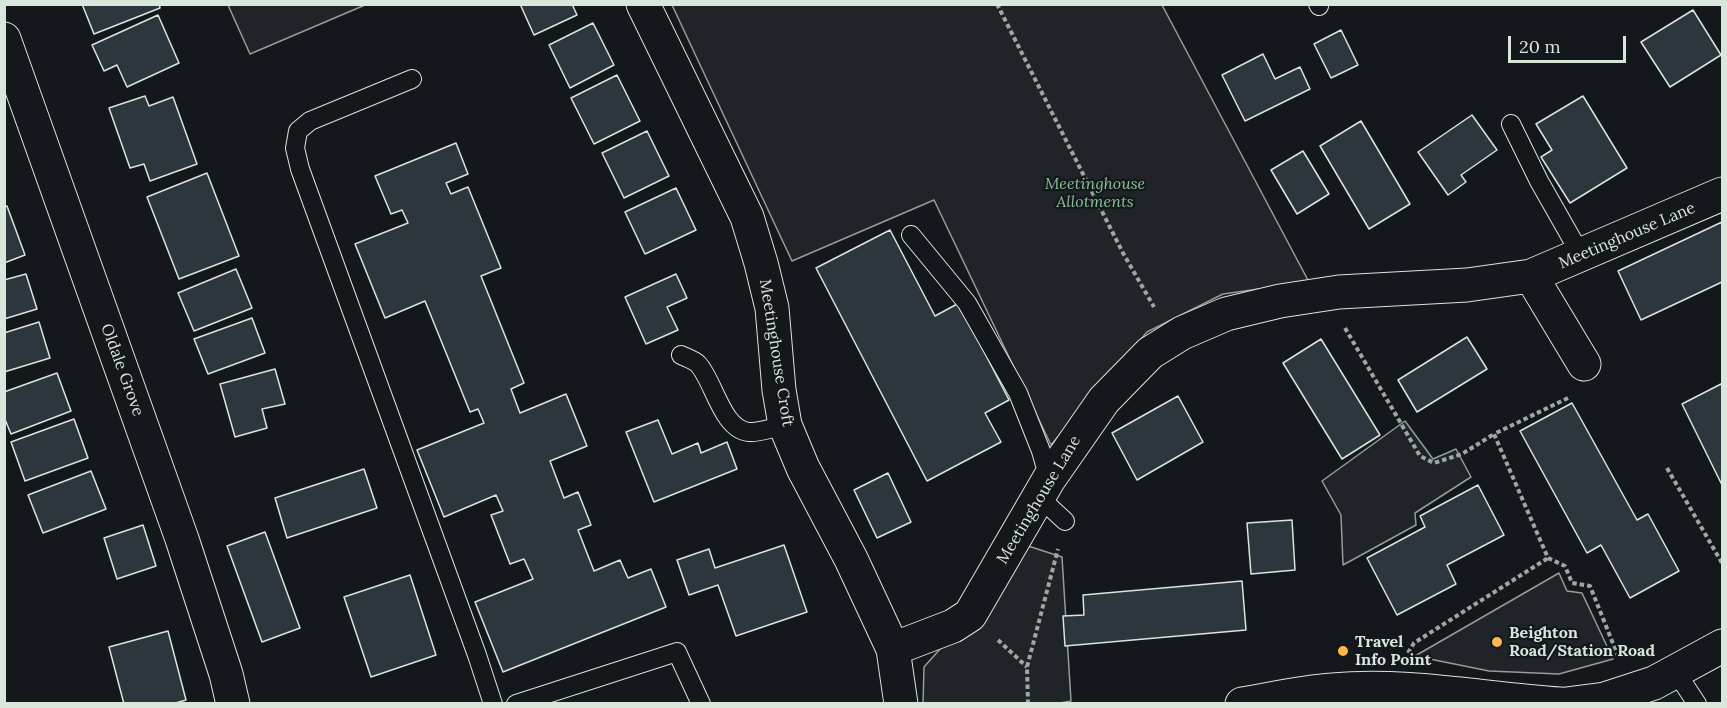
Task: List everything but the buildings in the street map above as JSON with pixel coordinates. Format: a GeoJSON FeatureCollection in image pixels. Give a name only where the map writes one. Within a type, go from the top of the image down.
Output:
{"type":"FeatureCollection","features":[{"type":"Feature","properties":{"kind":"street","name":"Meetinghouse Croft"},"geometry":{"type":"LineString","coordinates":[[643,4],[747,217],[772,308],[779,390],[785,425],[802,468],[851,559],[893,649],[901,704]]}},
{"type":"Feature","properties":{"kind":"street","name":"Oldale Grove"},"geometry":{"type":"LineString","coordinates":[[4,39],[182,539],[226,674],[233,704]]}},
{"type":"Feature","properties":{"kind":"street","name":"Meetinghouse Lane"},"geometry":{"type":"LineString","coordinates":[[893,649],[953,626],[970,615],[1043,487],[1104,400],[1150,353],[1172,340],[1226,314],[1280,302],[1338,292],[1467,285],[1531,276],[1722,194]]}},
{"type":"Feature","properties":{"kind":"street"},"geometry":{"type":"LineString","coordinates":[[1531,276],[1584,364]]}},
{"type":"Feature","properties":{"kind":"street"},"geometry":{"type":"LineString","coordinates":[[1566,704],[1614,698],[1676,672],[1722,646]]}},
{"type":"Feature","properties":{"kind":"street"},"geometry":{"type":"LineString","coordinates":[[1242,704],[1332,690],[1386,689],[1456,693],[1560,704]]}},
{"type":"Feature","properties":{"kind":"lane"},"geometry":{"type":"LineString","coordinates":[[412,79],[310,121],[298,131],[295,148],[300,169],[493,704]]}},
{"type":"Feature","properties":{"kind":"lane"},"geometry":{"type":"LineString","coordinates":[[1511,124],[1539,181],[1581,255]]}},
{"type":"Feature","properties":{"kind":"lane"},"geometry":{"type":"LineString","coordinates":[[911,235],[967,303],[1018,393],[1041,451],[1043,487],[1065,521]]}},
{"type":"Feature","properties":{"kind":"lane"},"geometry":{"type":"LineString","coordinates":[[681,356],[696,362],[702,369],[724,413],[740,430],[751,432],[785,425]]}},
{"type":"Feature","properties":{"kind":"lane"},"geometry":{"type":"LineString","coordinates":[[516,704],[677,652],[700,704]]}},
{"type":"Feature","properties":{"kind":"lane"},"geometry":{"type":"LineString","coordinates":[[1676,672],[1697,704]]}},
{"type":"Feature","properties":{"kind":"path"},"geometry":{"type":"LineString","coordinates":[[997,4],[1123,253],[1172,340]]}},
{"type":"Feature","properties":{"kind":"path"},"geometry":{"type":"LineString","coordinates":[[1338,292],[1344,326],[1420,456],[1434,463],[1462,454],[1494,434],[1578,393],[1584,364]]}},
{"type":"Feature","properties":{"kind":"path"},"geometry":{"type":"LineString","coordinates":[[1494,434],[1548,558],[1565,566],[1572,584],[1590,586],[1614,698]]}},
{"type":"Feature","properties":{"kind":"path"},"geometry":{"type":"LineString","coordinates":[[1667,468],[1722,563]]}},
{"type":"Feature","properties":{"kind":"path"},"geometry":{"type":"LineString","coordinates":[[1028,704],[1027,667],[1065,521]]}},
{"type":"Feature","properties":{"kind":"path"},"geometry":{"type":"LineString","coordinates":[[1386,689],[1414,643],[1548,558]]}},
{"type":"Feature","properties":{"kind":"path"},"geometry":{"type":"LineString","coordinates":[[995,638],[1027,667]]}},
{"type":"Feature","properties":{"kind":"green space"},"geometry":{"type":"Polygon","coordinates":[[[228,5],[365,5],[250,54],[228,5]]]}},
{"type":"Feature","properties":{"kind":"green space","name":"Meetinghouse Allotments"},"geometry":{"type":"Polygon","coordinates":[[[672,5],[1162,5],[1309,282],[1223,294],[1147,332],[1051,445],[934,200],[792,261],[672,5]]]}},
{"type":"Feature","properties":{"kind":"green space"},"geometry":{"type":"Polygon","coordinates":[[[1405,421],[1433,459],[1456,449],[1471,477],[1415,513],[1416,525],[1343,565],[1341,515],[1322,481],[1405,421]]]}},
{"type":"Feature","properties":{"kind":"green space"},"geometry":{"type":"Polygon","coordinates":[[[1025,545],[1062,557],[1071,701],[1054,704],[923,704],[924,667],[940,649],[984,616],[1025,545]]]}},
{"type":"Feature","properties":{"kind":"green space"},"geometry":{"type":"Polygon","coordinates":[[[1559,573],[1567,591],[1582,593],[1613,659],[1559,674],[1489,671],[1415,656],[1559,573]]]}},
{"type":"Feature","properties":{"kind":"place","name":"Beighton Road/Station Road"},"geometry":{"type":"Point","coordinates":[1497,642]}},
{"type":"Feature","properties":{"kind":"place","name":"Travel Info Point"},"geometry":{"type":"Point","coordinates":[1343,651]}}]}
